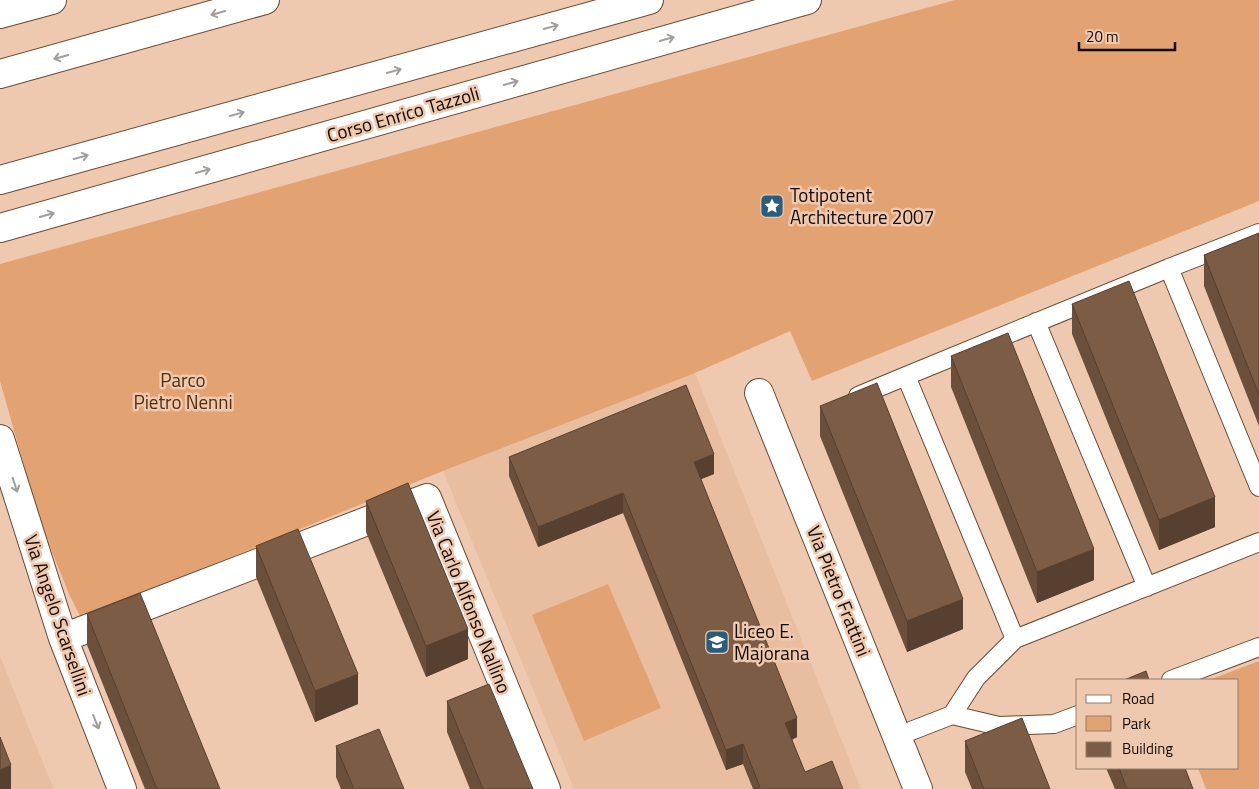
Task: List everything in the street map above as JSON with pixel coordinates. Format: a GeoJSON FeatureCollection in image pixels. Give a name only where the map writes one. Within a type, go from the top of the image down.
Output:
{"type":"FeatureCollection","features":[{"type":"Feature","properties":{"kind":"street"},"geometry":{"type":"LineString","coordinates":[[0,14],[52,0]]}},
{"type":"Feature","properties":{"kind":"street"},"geometry":{"type":"LineString","coordinates":[[0,74],[265,0]]}},
{"type":"Feature","properties":{"kind":"street"},"geometry":{"type":"LineString","coordinates":[[0,180],[649,0]]}},
{"type":"Feature","properties":{"kind":"street","name":"Corso Enrico Tazzoli"},"geometry":{"type":"LineString","coordinates":[[0,228],[807,0]]}},
{"type":"Feature","properties":{"kind":"street","name":"Via Pietro Frattini"},"geometry":{"type":"LineString","coordinates":[[759,393],[918,789]]}},
{"type":"Feature","properties":{"kind":"street","name":"Via Angelo Scarsellini"},"geometry":{"type":"LineString","coordinates":[[0,439],[63,638],[122,789]]}},
{"type":"Feature","properties":{"kind":"street","name":"Via Carlo Alfonso Nallino"},"geometry":{"type":"LineString","coordinates":[[63,638],[427,498],[546,789]]}},
{"type":"Feature","properties":{"kind":"lane"},"geometry":{"type":"LineString","coordinates":[[845,402],[1036,322],[1259,233]]}},
{"type":"Feature","properties":{"kind":"lane"},"geometry":{"type":"LineString","coordinates":[[1169,268],[1259,487]]}},
{"type":"Feature","properties":{"kind":"lane"},"geometry":{"type":"LineString","coordinates":[[1036,322],[1147,587]]}},
{"type":"Feature","properties":{"kind":"lane"},"geometry":{"type":"LineString","coordinates":[[906,376],[1015,639]]}},
{"type":"Feature","properties":{"kind":"lane"},"geometry":{"type":"LineString","coordinates":[[952,715],[976,678],[1015,639],[1259,542]]}},
{"type":"Feature","properties":{"kind":"lane"},"geometry":{"type":"LineString","coordinates":[[1174,679],[1259,647]]}},
{"type":"Feature","properties":{"kind":"lane"},"geometry":{"type":"LineString","coordinates":[[898,736],[952,715],[999,726],[1054,724],[1076,716]]}},
{"type":"Feature","properties":{"kind":"shaded area"},"geometry":{"type":"Polygon","coordinates":[[[695,373],[861,789],[574,789],[443,471],[695,373]]]}},
{"type":"Feature","properties":{"kind":"shaded area"},"geometry":{"type":"Polygon","coordinates":[[[0,656],[32,736],[54,789],[0,789],[0,656]]]}},
{"type":"Feature","properties":{"kind":"green space","name":"Parco Pietro Nenni"},"geometry":{"type":"Polygon","coordinates":[[[955,0],[1259,0],[1259,201],[812,381],[790,331],[695,373],[443,471],[81,618],[69,594],[40,522],[0,381],[0,264],[955,0]]]}},
{"type":"Feature","properties":{"kind":"green space"},"geometry":{"type":"Polygon","coordinates":[[[608,584],[661,708],[584,741],[532,615],[608,584]]]}},
{"type":"Feature","properties":{"kind":"green space"},"geometry":{"type":"Polygon","coordinates":[[[1259,661],[1259,789],[1206,789],[1198,769],[1239,769],[1239,679],[1212,679],[1259,661]]]}},
{"type":"Feature","properties":{"kind":"building"},"geometry":{"type":"Polygon","coordinates":[[[1259,233],[1259,395],[1204,255],[1259,233]]]}},
{"type":"Feature","properties":{"kind":"building"},"geometry":{"type":"Polygon","coordinates":[[[1129,281],[1215,497],[1159,520],[1072,304],[1129,281]]]}},
{"type":"Feature","properties":{"kind":"building"},"geometry":{"type":"Polygon","coordinates":[[[1008,333],[1094,549],[1037,572],[951,356],[1008,333]]]}},
{"type":"Feature","properties":{"kind":"building"},"geometry":{"type":"Polygon","coordinates":[[[877,383],[963,599],[907,621],[820,406],[877,383]]]}},
{"type":"Feature","properties":{"kind":"building","name":"Liceo E. Majorana"},"geometry":{"type":"Polygon","coordinates":[[[686,385],[714,454],[694,462],[797,718],[785,723],[805,772],[832,761],[843,789],[754,789],[760,787],[743,744],[726,750],[623,493],[538,527],[509,457],[686,385]]]}},
{"type":"Feature","properties":{"kind":"building"},"geometry":{"type":"Polygon","coordinates":[[[408,483],[468,629],[426,646],[366,501],[408,483]]]}},
{"type":"Feature","properties":{"kind":"building"},"geometry":{"type":"Polygon","coordinates":[[[298,529],[358,674],[315,691],[256,546],[298,529]]]}},
{"type":"Feature","properties":{"kind":"building"},"geometry":{"type":"Polygon","coordinates":[[[140,593],[220,789],[157,789],[87,614],[140,593]]]}},
{"type":"Feature","properties":{"kind":"building"},"geometry":{"type":"Polygon","coordinates":[[[1146,671],[1149,679],[1126,679],[1146,671]]]}},
{"type":"Feature","properties":{"kind":"building"},"geometry":{"type":"Polygon","coordinates":[[[489,684],[533,789],[483,789],[447,701],[489,684]]]}},
{"type":"Feature","properties":{"kind":"building"},"geometry":{"type":"Polygon","coordinates":[[[1022,718],[1050,789],[984,789],[965,741],[1022,718]]]}},
{"type":"Feature","properties":{"kind":"building"},"geometry":{"type":"Polygon","coordinates":[[[379,729],[404,789],[354,789],[336,746],[379,729]]]}},
{"type":"Feature","properties":{"kind":"building"},"geometry":{"type":"Polygon","coordinates":[[[0,737],[11,765],[0,770],[0,737]]]}},
{"type":"Feature","properties":{"kind":"building"},"geometry":{"type":"Polygon","coordinates":[[[1119,769],[1185,769],[1193,789],[1127,789],[1119,769]]]}},
{"type":"Feature","properties":{"kind":"place","name":"Totipotent Architecture 2007"},"geometry":{"type":"Point","coordinates":[772,206]}},
{"type":"Feature","properties":{"kind":"place","name":"Liceo E. Majorana"},"geometry":{"type":"Point","coordinates":[717,642]}}]}
